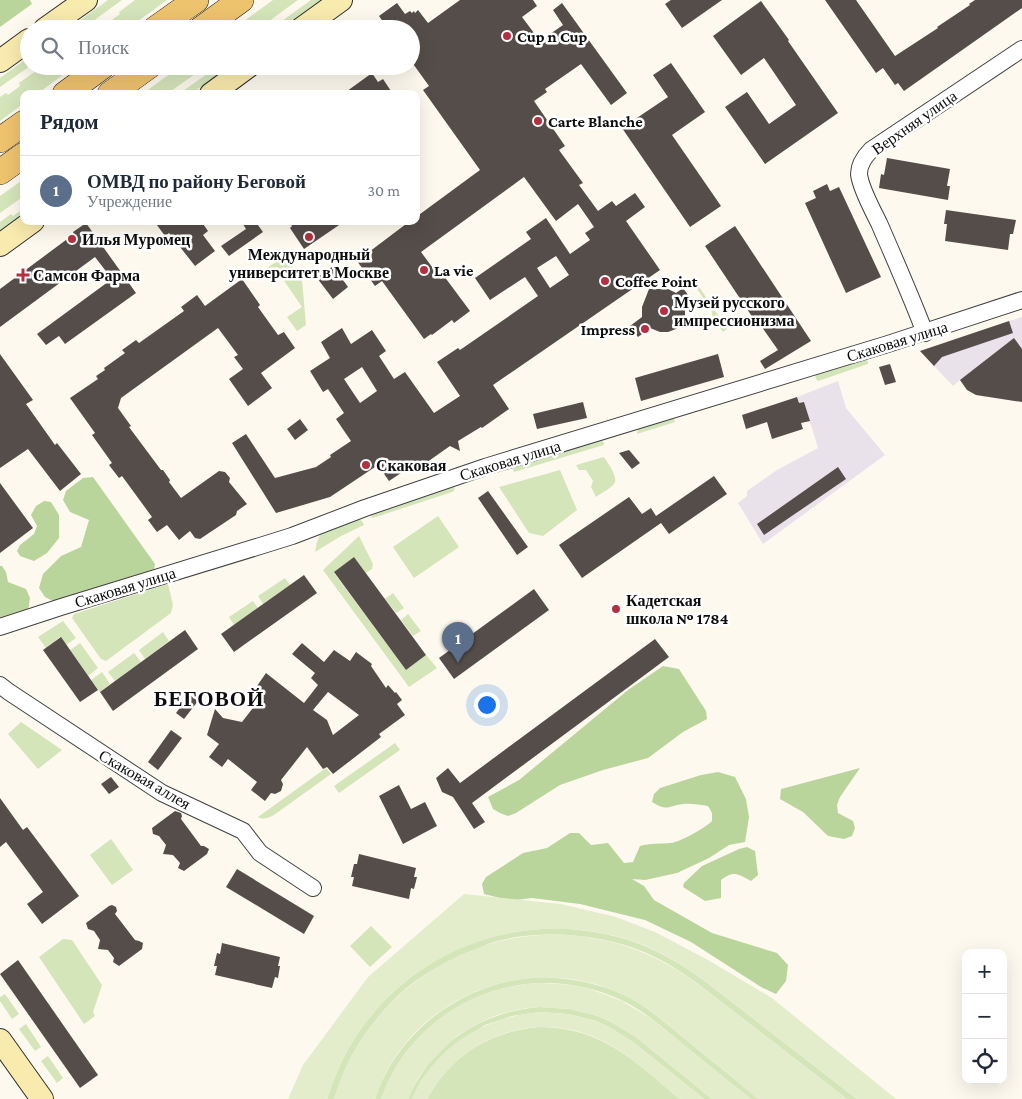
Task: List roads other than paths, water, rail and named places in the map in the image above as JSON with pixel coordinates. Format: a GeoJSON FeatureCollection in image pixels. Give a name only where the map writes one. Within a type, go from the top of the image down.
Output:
{"type":"FeatureCollection","features":[{"type":"Feature","properties":{"kind":"main road"},"geometry":{"type":"LineString","coordinates":[[58,20],[86,0]]}},
{"type":"Feature","properties":{"kind":"main road"},"geometry":{"type":"LineString","coordinates":[[168,20],[196,0]]}},
{"type":"Feature","properties":{"kind":"main road"},"geometry":{"type":"LineString","coordinates":[[213,20],[241,0]]}},
{"type":"Feature","properties":{"kind":"main road"},"geometry":{"type":"LineString","coordinates":[[313,20],[341,0]]}},
{"type":"Feature","properties":{"kind":"main road"},"geometry":{"type":"LineString","coordinates":[[0,61],[20,47]]}},
{"type":"Feature","properties":{"kind":"main road"},"geometry":{"type":"LineString","coordinates":[[70,90],[91,75]]}},
{"type":"Feature","properties":{"kind":"main road"},"geometry":{"type":"LineString","coordinates":[[116,90],[136,75]]}},
{"type":"Feature","properties":{"kind":"main road"},"geometry":{"type":"LineString","coordinates":[[216,90],[237,75]]}},
{"type":"Feature","properties":{"kind":"main road"},"geometry":{"type":"LineString","coordinates":[[0,140],[20,126]]}},
{"type":"Feature","properties":{"kind":"main road"},"geometry":{"type":"LineString","coordinates":[[0,172],[20,158]]}},
{"type":"Feature","properties":{"kind":"main road"},"geometry":{"type":"LineString","coordinates":[[0,245],[28,225]]}},
{"type":"Feature","properties":{"kind":"main road"},"geometry":{"type":"LineString","coordinates":[[0,1040],[42,1099]]}},
{"type":"Feature","properties":{"kind":"street","name":"Верхняя улица"},"geometry":{"type":"LineString","coordinates":[[925,333],[866,195],[859,174],[860,166],[871,150],[1022,49]]}},
{"type":"Feature","properties":{"kind":"street","name":"Скаковая улица"},"geometry":{"type":"LineString","coordinates":[[0,627],[268,544],[485,467],[925,333],[1022,300]]}},
{"type":"Feature","properties":{"kind":"street","name":"Скаковая аллея"},"geometry":{"type":"LineString","coordinates":[[0,685],[90,747],[162,793],[243,831],[260,853],[313,888]]}},
{"type":"Feature","properties":{"kind":"place","name":"Cup n Cup"},"geometry":{"type":"Point","coordinates":[507,36]}},
{"type":"Feature","properties":{"kind":"place","name":"Carte Blanche"},"geometry":{"type":"Point","coordinates":[538,121]}},
{"type":"Feature","properties":{"kind":"place","name":"Международный университет в Москве"},"geometry":{"type":"Point","coordinates":[309,237]}},
{"type":"Feature","properties":{"kind":"place","name":"Илья Муромец"},"geometry":{"type":"Point","coordinates":[72,239]}},
{"type":"Feature","properties":{"kind":"place","name":"La vie"},"geometry":{"type":"Point","coordinates":[424,270]}},
{"type":"Feature","properties":{"kind":"place","name":"Самсон Фарма"},"geometry":{"type":"Point","coordinates":[23,275]}},
{"type":"Feature","properties":{"kind":"place","name":"Coffee Point"},"geometry":{"type":"Point","coordinates":[605,281]}},
{"type":"Feature","properties":{"kind":"place","name":"Музей русского импрессионизма"},"geometry":{"type":"Point","coordinates":[664,311]}},
{"type":"Feature","properties":{"kind":"place","name":"Impress"},"geometry":{"type":"Point","coordinates":[645,329]}},
{"type":"Feature","properties":{"kind":"place","name":"Скаковая"},"geometry":{"type":"Point","coordinates":[366,465]}},
{"type":"Feature","properties":{"kind":"place","name":"Кадетская школа № 1784"},"geometry":{"type":"Point","coordinates":[616,609]}},
{"type":"Feature","properties":{"kind":"place","name":"ОМВД по району Беговой"},"geometry":{"type":"Point","coordinates":[458,663]}},
{"type":"Feature","properties":{"kind":"district","name":"БЕГОВОЙ"},"geometry":{"type":"Point","coordinates":[209,699]}}]}
